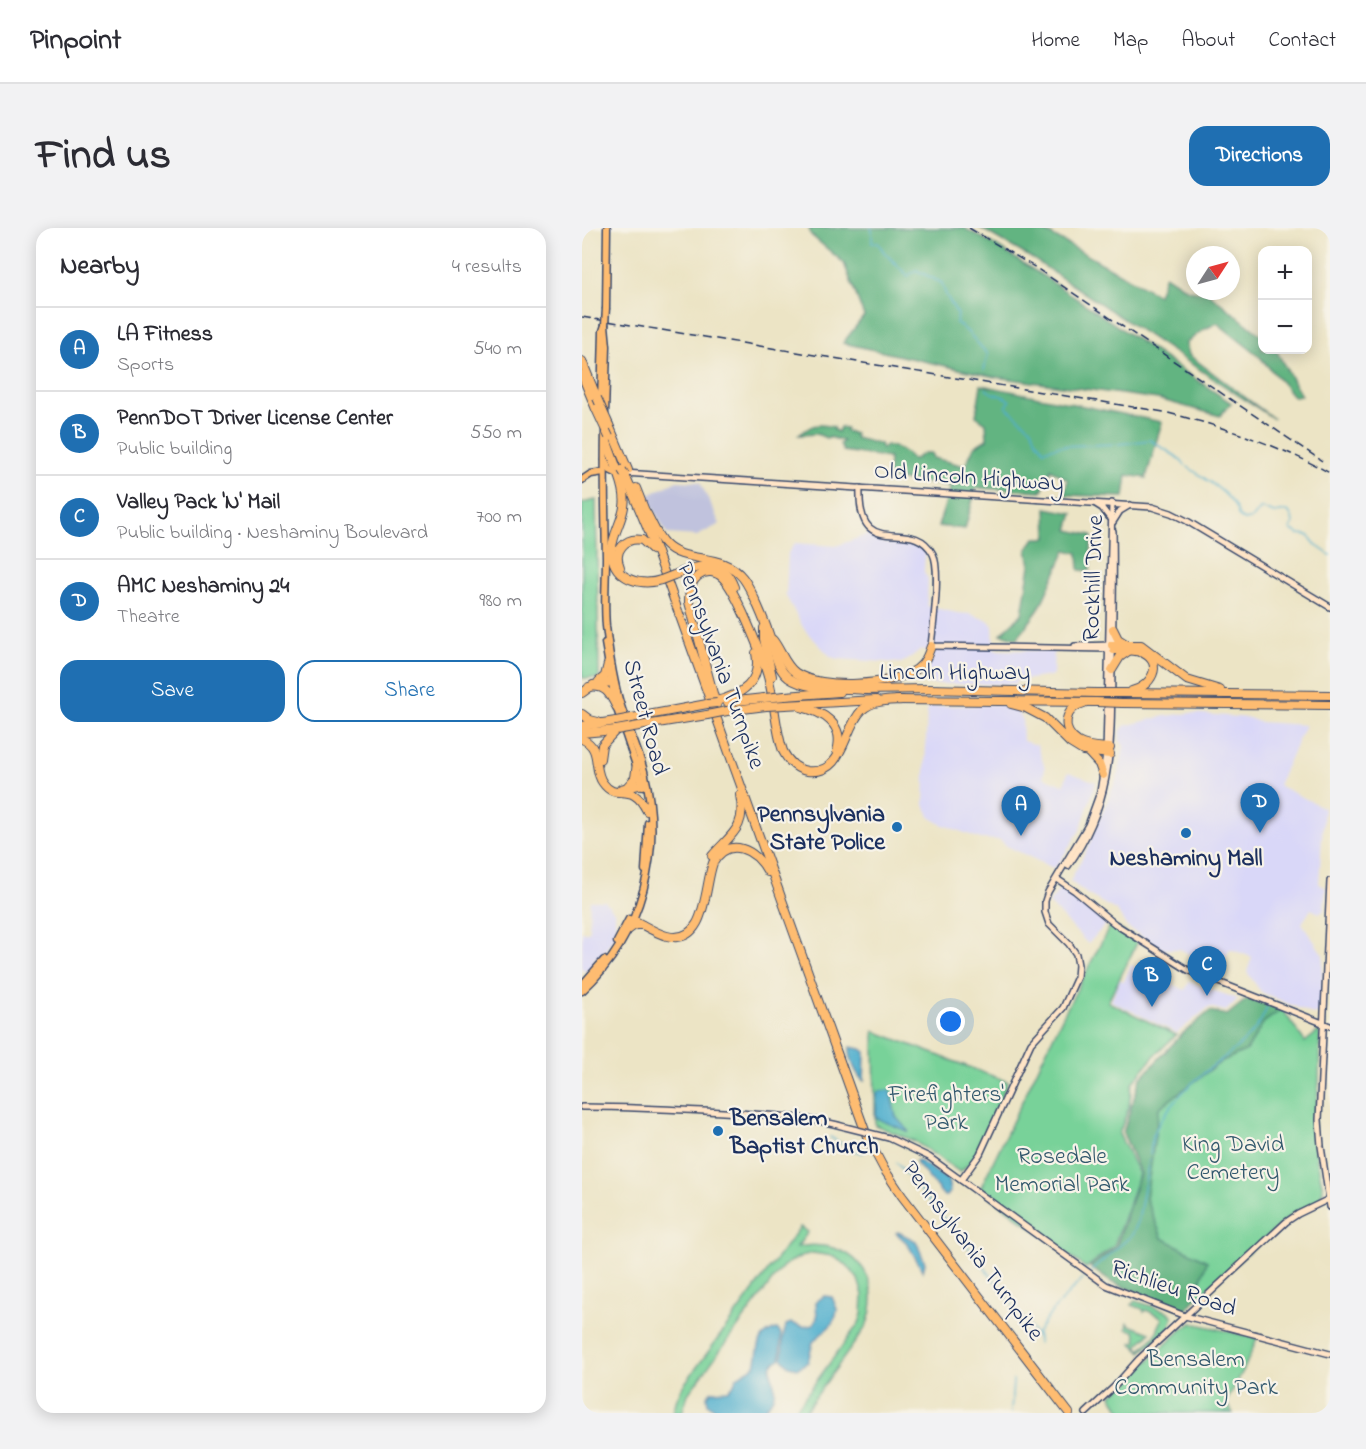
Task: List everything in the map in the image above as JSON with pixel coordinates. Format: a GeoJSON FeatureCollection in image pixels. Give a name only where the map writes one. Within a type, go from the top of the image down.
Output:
{"type":"FeatureCollection","features":[{"type":"Feature","properties":{"kind":"highway","name":"Pennsylvania Turnpike"},"geometry":{"type":"LineString","coordinates":[[582,361],[623,472],[667,576],[858,1116],[880,1163],[902,1196],[1069,1413]]}},
{"type":"Feature","properties":{"kind":"highway","name":"Pennsylvania Turnpike"},"geometry":{"type":"LineString","coordinates":[[582,375],[596,409],[606,425]]}},
{"type":"Feature","properties":{"kind":"highway"},"geometry":{"type":"LineString","coordinates":[[606,425],[608,440],[623,472],[624,503],[612,545],[614,563],[623,575],[633,581],[648,583],[702,565],[717,567],[730,578],[767,672],[783,751],[789,761],[800,769],[813,771],[831,765],[840,754],[858,717],[868,706],[880,702],[902,700]]}},
{"type":"Feature","properties":{"kind":"highway","name":"Pennsylvania Turnpike"},"geometry":{"type":"LineString","coordinates":[[623,472],[644,508],[712,704],[861,1113],[876,1148],[899,1185],[1074,1413]]}},
{"type":"Feature","properties":{"kind":"highway"},"geometry":{"type":"LineString","coordinates":[[644,508],[661,539],[671,549],[717,561],[731,567],[743,578],[769,636],[779,666],[794,681],[811,686],[866,690]]}},
{"type":"Feature","properties":{"kind":"highway"},"geometry":{"type":"LineString","coordinates":[[667,576],[646,542],[633,539],[621,547],[618,562],[628,575],[641,580],[667,576],[698,562],[717,561]]}},
{"type":"Feature","properties":{"kind":"highway"},"geometry":{"type":"LineString","coordinates":[[737,600],[725,580],[715,573],[708,572],[700,575],[691,586],[689,597],[691,611],[712,704],[740,692],[753,679],[758,664],[753,640]]}},
{"type":"Feature","properties":{"kind":"highway"},"geometry":{"type":"LineString","coordinates":[[764,625],[780,725],[788,753],[794,761],[809,768],[822,766],[829,762],[837,753],[839,745],[839,735],[835,725],[818,712],[785,705]]}},
{"type":"Feature","properties":{"kind":"highway"},"geometry":{"type":"LineString","coordinates":[[1113,629],[1118,639],[1149,657],[1154,665],[1154,674],[1144,687],[1122,693]]}},
{"type":"Feature","properties":{"kind":"highway"},"geometry":{"type":"LineString","coordinates":[[769,636],[795,672],[806,678],[828,682],[863,683],[897,677],[916,669],[928,656],[931,646]]}},
{"type":"Feature","properties":{"kind":"highway"},"geometry":{"type":"LineString","coordinates":[[1110,647],[1141,645],[1187,680],[1233,693]]}},
{"type":"Feature","properties":{"kind":"highway"},"geometry":{"type":"LineString","coordinates":[[1112,670],[1129,647]]}},
{"type":"Feature","properties":{"kind":"highway"},"geometry":{"type":"LineString","coordinates":[[920,648],[926,650],[928,656]]}},
{"type":"Feature","properties":{"kind":"highway"},"geometry":{"type":"LineString","coordinates":[[582,693],[586,687],[606,675],[608,664]]}},
{"type":"Feature","properties":{"kind":"highway"},"geometry":{"type":"LineString","coordinates":[[599,681],[612,681]]}},
{"type":"Feature","properties":{"kind":"highway"},"geometry":{"type":"LineString","coordinates":[[586,687],[612,681]]}},
{"type":"Feature","properties":{"kind":"highway"},"geometry":{"type":"LineString","coordinates":[[586,687],[597,686],[605,689],[616,706]]}},
{"type":"Feature","properties":{"kind":"highway","name":"Lincoln Highway"},"geometry":{"type":"LineString","coordinates":[[582,733],[616,730],[706,715],[785,696],[866,690],[1330,695]]}},
{"type":"Feature","properties":{"kind":"highway","name":"Lincoln Highway"},"geometry":{"type":"LineString","coordinates":[[582,726],[712,704],[765,702],[785,705],[902,700],[1330,705]]}},
{"type":"Feature","properties":{"kind":"highway"},"geometry":{"type":"LineString","coordinates":[[995,701],[1034,711],[1049,721],[1076,747],[1088,752],[1099,764],[1103,775]]}},
{"type":"Feature","properties":{"kind":"highway"},"geometry":{"type":"LineString","coordinates":[[1094,702],[1077,705],[1071,709],[1067,714],[1066,725],[1076,740],[1085,745],[1108,751]]}},
{"type":"Feature","properties":{"kind":"highway"},"geometry":{"type":"LineString","coordinates":[[582,714],[593,721],[606,722]]}},
{"type":"Feature","properties":{"kind":"highway"},"geometry":{"type":"LineString","coordinates":[[616,730],[601,748],[604,781],[610,787],[639,797],[647,811]]}},
{"type":"Feature","properties":{"kind":"highway"},"geometry":{"type":"LineString","coordinates":[[582,739],[588,741],[595,750],[599,777],[612,791],[644,785]]}},
{"type":"Feature","properties":{"kind":"highway"},"geometry":{"type":"LineString","coordinates":[[1088,752],[1108,751]]}},
{"type":"Feature","properties":{"kind":"highway"},"geometry":{"type":"LineString","coordinates":[[624,790],[635,778],[637,763]]}},
{"type":"Feature","properties":{"kind":"highway"},"geometry":{"type":"LineString","coordinates":[[632,918],[670,933],[687,930],[695,922],[707,864],[714,853],[735,832],[741,821],[743,808],[733,765]]}},
{"type":"Feature","properties":{"kind":"highway"},"geometry":{"type":"LineString","coordinates":[[632,918],[663,934],[674,937],[686,934],[695,927],[700,919],[713,863],[722,853],[733,848],[746,849],[761,861],[788,918]]}},
{"type":"Feature","properties":{"kind":"highway"},"geometry":{"type":"LineString","coordinates":[[628,930],[637,924],[646,926]]}},
{"type":"Feature","properties":{"kind":"main road","name":"Street Road"},"geometry":{"type":"LineString","coordinates":[[582,985],[608,956],[632,918],[645,888],[651,855],[652,822],[638,753],[612,681],[602,611],[600,485],[604,457],[607,228]]}},
{"type":"Feature","properties":{"kind":"main road","name":"Street Road"},"geometry":{"type":"LineString","coordinates":[[582,991],[608,962],[628,930],[645,867],[647,811],[644,785],[616,706],[606,625],[602,473],[602,359],[605,325]]}},
{"type":"Feature","properties":{"kind":"main road"},"geometry":{"type":"LineString","coordinates":[[604,457],[608,467],[623,472]]}},
{"type":"Feature","properties":{"kind":"main road","name":"Old Lincoln Highway"},"geometry":{"type":"LineString","coordinates":[[584,479],[602,473],[623,472],[1112,503],[1162,509],[1330,607]]}},
{"type":"Feature","properties":{"kind":"main road"},"geometry":{"type":"LineString","coordinates":[[584,479],[594,477],[600,485]]}},
{"type":"Feature","properties":{"kind":"main road"},"geometry":{"type":"LineString","coordinates":[[860,488],[861,514],[871,529],[879,533],[918,539],[933,553],[936,569],[931,646],[1110,647]]}},
{"type":"Feature","properties":{"kind":"main road"},"geometry":{"type":"LineString","coordinates":[[1093,502],[1105,510],[1112,521],[1120,511],[1132,505]]}},
{"type":"Feature","properties":{"kind":"main road","name":"Rockhill Drive"},"geometry":{"type":"LineString","coordinates":[[1057,879],[1082,847],[1095,819],[1106,784],[1112,670],[1110,647],[1113,629],[1112,503]]}},
{"type":"Feature","properties":{"kind":"main road","name":"Rockhill Drive"},"geometry":{"type":"LineString","coordinates":[[961,1180],[980,1154],[1031,1043],[1060,1012],[1077,977],[1078,962],[1074,951],[1051,926],[1045,912],[1047,895],[1088,825],[1108,751],[1112,521]]}},
{"type":"Feature","properties":{"kind":"main road"},"geometry":{"type":"LineString","coordinates":[[1066,869],[1064,877],[1070,887]]}},
{"type":"Feature","properties":{"kind":"main road"},"geometry":{"type":"LineString","coordinates":[[1057,879],[1110,920],[1188,970],[1330,1026]]}},
{"type":"Feature","properties":{"kind":"main road"},"geometry":{"type":"LineString","coordinates":[[1330,880],[1319,1132],[1330,1207]]}},
{"type":"Feature","properties":{"kind":"main road","name":"Richlieu Road"},"geometry":{"type":"LineString","coordinates":[[582,1107],[793,1117],[821,1121],[889,1138],[921,1152],[1097,1280],[1185,1316],[1330,1354]]}},
{"type":"Feature","properties":{"kind":"main road"},"geometry":{"type":"LineString","coordinates":[[1089,1411],[1201,1300],[1286,1222],[1329,1199]]}},
{"type":"Feature","properties":{"kind":"main road"},"geometry":{"type":"LineString","coordinates":[[1201,1300],[1197,1311],[1202,1319]]}},
{"type":"Feature","properties":{"kind":"main road"},"geometry":{"type":"LineString","coordinates":[[1168,1309],[1174,1320],[1169,1331]]}},
{"type":"Feature","properties":{"kind":"shaded area"},"geometry":{"type":"Polygon","coordinates":[[[677,481],[700,482],[720,524],[697,536],[667,534],[647,496],[677,481]]]}},
{"type":"Feature","properties":{"kind":"shaded area"},"geometry":{"type":"Polygon","coordinates":[[[869,534],[877,537],[883,543],[922,548],[925,552],[924,572],[928,579],[927,606],[970,614],[989,621],[993,626],[994,650],[1054,651],[1053,674],[1016,681],[1015,684],[928,684],[926,666],[932,661],[934,650],[920,650],[901,663],[831,657],[804,629],[786,596],[788,553],[795,543],[836,546],[869,534]]]}},
{"type":"Feature","properties":{"kind":"shaded area"},"geometry":{"type":"Polygon","coordinates":[[[1005,704],[1012,706],[1022,718],[1023,741],[1037,745],[1045,768],[1043,777],[1064,785],[1068,772],[1096,782],[1080,830],[1057,866],[1053,868],[1007,846],[1000,840],[981,839],[941,824],[931,818],[924,805],[927,707],[1005,704]]]}},
{"type":"Feature","properties":{"kind":"shaded area"},"geometry":{"type":"Polygon","coordinates":[[[1191,713],[1249,718],[1259,722],[1305,725],[1278,785],[1324,808],[1319,884],[1326,888],[1324,910],[1319,913],[1311,909],[1302,923],[1323,955],[1321,1009],[1315,1015],[1261,992],[1247,972],[1252,957],[1230,949],[1214,972],[1206,973],[1198,970],[1189,954],[1180,949],[1162,949],[1127,927],[1117,911],[1087,894],[1070,881],[1088,847],[1119,773],[1124,746],[1120,740],[1120,733],[1124,726],[1165,716],[1191,713]]]}},
{"type":"Feature","properties":{"kind":"shaded area"},"geometry":{"type":"Polygon","coordinates":[[[1062,886],[1106,924],[1088,944],[1049,903],[1062,886]]]}},
{"type":"Feature","properties":{"kind":"shaded area"},"geometry":{"type":"Polygon","coordinates":[[[590,901],[605,901],[615,913],[615,934],[601,957],[594,958],[594,965],[589,970],[582,970],[582,932],[589,932],[590,901]]]}},
{"type":"Feature","properties":{"kind":"shaded area"},"geometry":{"type":"Polygon","coordinates":[[[1131,965],[1185,990],[1189,982],[1238,999],[1226,1011],[1209,1007],[1177,1033],[1111,1001],[1120,980],[1124,981],[1131,965]]]}},
{"type":"Feature","properties":{"kind":"green space"},"geometry":{"type":"Polygon","coordinates":[[[809,228],[964,228],[1043,276],[1231,403],[1220,416],[1158,399],[995,377],[843,343],[864,316],[844,263],[811,235],[809,228]]]}},
{"type":"Feature","properties":{"kind":"green space"},"geometry":{"type":"Polygon","coordinates":[[[980,228],[1039,228],[1158,295],[1165,275],[1186,289],[1186,300],[1217,300],[1258,333],[1258,354],[1278,354],[1301,396],[1294,397],[1260,357],[1217,323],[1186,343],[1189,355],[1274,419],[1033,259],[980,228]]]}},
{"type":"Feature","properties":{"kind":"green space"},"geometry":{"type":"Polygon","coordinates":[[[981,385],[1162,422],[1146,478],[1127,475],[1124,497],[1064,495],[1068,480],[1051,469],[1042,491],[976,488],[965,529],[938,526],[951,486],[888,478],[889,458],[843,451],[840,444],[843,441],[829,437],[817,434],[799,435],[815,425],[834,427],[834,430],[838,432],[840,427],[846,428],[846,431],[855,434],[855,438],[880,444],[882,449],[886,445],[898,448],[913,460],[924,453],[931,453],[933,458],[965,466],[974,447],[987,439],[986,423],[976,416],[981,385]]]}},
{"type":"Feature","properties":{"kind":"green space"},"geometry":{"type":"Polygon","coordinates":[[[596,500],[599,678],[582,678],[582,503],[596,500]]]}},
{"type":"Feature","properties":{"kind":"green space"},"geometry":{"type":"Polygon","coordinates":[[[1046,508],[1073,513],[1068,530],[1092,535],[1090,571],[1079,570],[1078,553],[1066,550],[1039,609],[1017,639],[1001,634],[1022,614],[1030,565],[1027,550],[1035,538],[1047,538],[1046,508]]]}},
{"type":"Feature","properties":{"kind":"green space","name":"Rosedale Memorial Park"},"geometry":{"type":"Polygon","coordinates":[[[1111,924],[1138,941],[1108,1002],[1176,1035],[1154,1056],[1132,1083],[1129,1107],[1119,1134],[1139,1174],[1114,1246],[1086,1268],[980,1189],[1063,1016],[1111,924]]]}},
{"type":"Feature","properties":{"kind":"green space"},"geometry":{"type":"Polygon","coordinates":[[[1247,999],[1282,1009],[1263,1023],[1247,1050],[1222,1061],[1159,1108],[1146,1199],[1162,1238],[1207,1261],[1194,1300],[1185,1311],[1111,1282],[1090,1267],[1116,1247],[1140,1173],[1123,1133],[1140,1079],[1182,1034],[1210,1011],[1227,1015],[1247,999]]]}},
{"type":"Feature","properties":{"kind":"green space","name":"King David Cemetery"},"geometry":{"type":"Polygon","coordinates":[[[1282,1009],[1305,1042],[1320,1030],[1319,1082],[1313,1138],[1323,1190],[1319,1201],[1294,1213],[1194,1300],[1207,1261],[1162,1238],[1146,1199],[1146,1163],[1159,1108],[1222,1061],[1247,1050],[1263,1023],[1282,1009]]]}},
{"type":"Feature","properties":{"kind":"green space","name":"Firefighters' Park"},"geometry":{"type":"Polygon","coordinates":[[[874,1031],[1008,1082],[973,1160],[960,1172],[914,1141],[875,1125],[874,1031]]]}},
{"type":"Feature","properties":{"kind":"green space"},"geometry":{"type":"Polygon","coordinates":[[[800,1227],[808,1232],[797,1247],[816,1245],[848,1254],[867,1276],[872,1291],[871,1308],[866,1327],[804,1413],[793,1413],[859,1323],[863,1295],[858,1279],[847,1265],[832,1256],[813,1253],[801,1256],[783,1266],[688,1394],[682,1413],[673,1413],[683,1386],[800,1227]]]}},
{"type":"Feature","properties":{"kind":"green space"},"geometry":{"type":"Polygon","coordinates":[[[1135,1301],[1169,1312],[1173,1317],[1169,1329],[1141,1352],[1132,1343],[1137,1341],[1135,1331],[1127,1329],[1128,1322],[1129,1325],[1150,1333],[1137,1346],[1141,1350],[1155,1336],[1162,1319],[1160,1316],[1146,1310],[1144,1312],[1143,1309],[1132,1305],[1135,1301]]]}},
{"type":"Feature","properties":{"kind":"green space","name":"Bensalem Community Park"},"geometry":{"type":"Polygon","coordinates":[[[1192,1323],[1257,1338],[1226,1403],[1233,1413],[1123,1413],[1111,1396],[1182,1329],[1192,1323]]]}},
{"type":"Feature","properties":{"kind":"water"},"geometry":{"type":"Polygon","coordinates":[[[850,1047],[865,1052],[864,1081],[854,1066],[850,1047]]]}},
{"type":"Feature","properties":{"kind":"water"},"geometry":{"type":"Polygon","coordinates":[[[890,1090],[896,1117],[909,1132],[876,1118],[877,1093],[890,1090]]]}},
{"type":"Feature","properties":{"kind":"water"},"geometry":{"type":"Polygon","coordinates":[[[918,1160],[948,1180],[950,1192],[947,1196],[944,1196],[917,1164],[918,1160]]]}},
{"type":"Feature","properties":{"kind":"water"},"geometry":{"type":"Polygon","coordinates":[[[896,1233],[916,1241],[925,1263],[923,1271],[907,1243],[896,1233]]]}},
{"type":"Feature","properties":{"kind":"water"},"geometry":{"type":"Polygon","coordinates":[[[824,1296],[832,1297],[837,1309],[836,1316],[831,1325],[813,1342],[808,1362],[798,1368],[789,1366],[782,1358],[786,1325],[791,1323],[803,1327],[813,1325],[817,1318],[816,1302],[824,1296]]]}},
{"type":"Feature","properties":{"kind":"water"},"geometry":{"type":"Polygon","coordinates":[[[777,1329],[781,1334],[780,1359],[773,1363],[771,1369],[774,1391],[773,1398],[768,1405],[759,1413],[717,1413],[708,1403],[707,1396],[712,1391],[728,1390],[733,1386],[737,1377],[755,1366],[762,1338],[770,1331],[777,1329]]]}},
{"type":"Feature","properties":{"kind":"waterway"},"geometry":{"type":"LineString","coordinates":[[871,228],[872,242],[878,243],[908,276],[916,270],[942,283],[958,315],[956,323],[968,332],[988,354],[984,370]]}},
{"type":"Feature","properties":{"kind":"waterway"},"geometry":{"type":"LineString","coordinates":[[986,389],[1010,401],[1006,407],[1032,429],[1035,438],[1044,450],[1059,446],[1119,444],[1150,440],[1177,457],[1185,465]]}},
{"type":"Feature","properties":{"kind":"waterway"},"geometry":{"type":"LineString","coordinates":[[1188,467],[1225,494],[1239,517],[1244,520],[1253,518],[1261,508],[1274,513],[1288,511],[1293,523],[1290,529],[1298,534],[1308,535],[1317,546],[1330,555]]}},
{"type":"Feature","properties":{"kind":"waterway"},"geometry":{"type":"LineString","coordinates":[[1150,1155],[1152,1138],[1160,1121],[1172,1105],[1192,1083],[1247,1038],[1255,1029],[1267,1007]]}},
{"type":"Feature","properties":{"kind":"waterway"},"geometry":{"type":"LineString","coordinates":[[830,1137],[852,1150],[863,1153]]}},
{"type":"Feature","properties":{"kind":"waterway"},"geometry":{"type":"LineString","coordinates":[[1090,1272],[1132,1235],[1138,1222],[1149,1160]]}},
{"type":"Feature","properties":{"kind":"waterway"},"geometry":{"type":"LineString","coordinates":[[897,1163],[978,1259],[1038,1338]]}},
{"type":"Feature","properties":{"kind":"waterway"},"geometry":{"type":"LineString","coordinates":[[1038,1343],[1037,1333],[1053,1310],[1086,1275]]}},
{"type":"Feature","properties":{"kind":"waterway"},"geometry":{"type":"LineString","coordinates":[[1011,1413],[1013,1380]]}},
{"type":"Feature","properties":{"kind":"railway"},"geometry":{"type":"LineString","coordinates":[[969,228],[1036,268],[1322,461]]}},
{"type":"Feature","properties":{"kind":"railway"},"geometry":{"type":"LineString","coordinates":[[582,317],[1164,412],[1249,437],[1330,473]]}},
{"type":"Feature","properties":{"kind":"place","name":"Pennsylvania State Police"},"geometry":{"type":"Point","coordinates":[897,827]}},
{"type":"Feature","properties":{"kind":"place","name":"Neshaminy Mall"},"geometry":{"type":"Point","coordinates":[1186,833]}},
{"type":"Feature","properties":{"kind":"place","name":"AMC Neshaminy 24"},"geometry":{"type":"Point","coordinates":[1260,833]}},
{"type":"Feature","properties":{"kind":"place","name":"LA Fitness"},"geometry":{"type":"Point","coordinates":[1021,836]}},
{"type":"Feature","properties":{"kind":"place","name":"Valley Pack 'N' Mail"},"geometry":{"type":"Point","coordinates":[1207,996]}},
{"type":"Feature","properties":{"kind":"place","name":"PennDOT Driver License Center"},"geometry":{"type":"Point","coordinates":[1152,1007]}},
{"type":"Feature","properties":{"kind":"place","name":"Bensalem Baptist Church"},"geometry":{"type":"Point","coordinates":[718,1131]}}]}
